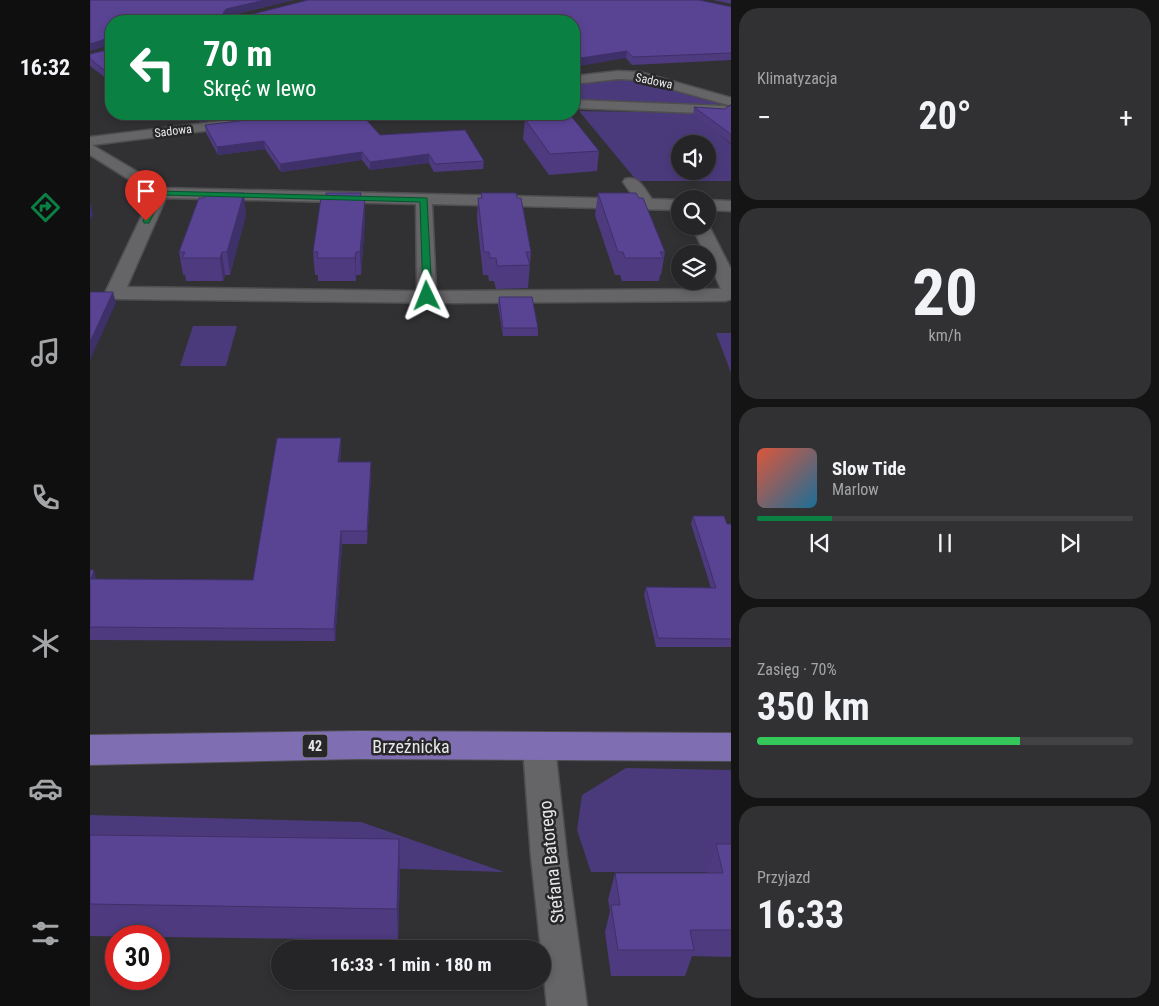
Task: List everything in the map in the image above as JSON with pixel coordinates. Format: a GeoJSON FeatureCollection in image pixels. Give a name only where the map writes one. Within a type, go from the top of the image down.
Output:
{"type":"FeatureCollection","features":[{"type":"Feature","properties":{"kind":"main road","name":"Brzeźnicka"},"geometry":{"type":"LineString","coordinates":[[90,750],[358,745],[731,748]]}},
{"type":"Feature","properties":{"kind":"street","name":"Sadowa"},"geometry":{"type":"LineString","coordinates":[[580,79],[618,75],[640,76],[731,102]]}},
{"type":"Feature","properties":{"kind":"street","name":"Sadowa"},"geometry":{"type":"LineString","coordinates":[[580,104],[731,110]]}},
{"type":"Feature","properties":{"kind":"street","name":"Sadowa"},"geometry":{"type":"LineString","coordinates":[[90,141],[257,121]]}},
{"type":"Feature","properties":{"kind":"street"},"geometry":{"type":"LineString","coordinates":[[90,149],[161,193],[671,205]]}},
{"type":"Feature","properties":{"kind":"street"},"geometry":{"type":"LineString","coordinates":[[631,182],[647,204]]}},
{"type":"Feature","properties":{"kind":"street"},"geometry":{"type":"LineString","coordinates":[[161,193],[156,200],[115,293],[427,296],[725,295],[731,291],[730,286],[704,235]]}},
{"type":"Feature","properties":{"kind":"street"},"geometry":{"type":"LineString","coordinates":[[424,200],[427,296]]}},
{"type":"Feature","properties":{"kind":"street"},"geometry":{"type":"LineString","coordinates":[[716,205],[731,206]]}},
{"type":"Feature","properties":{"kind":"street","name":"Stefana Batorego"},"geometry":{"type":"LineString","coordinates":[[539,747],[549,857],[567,1006]]}},
{"type":"Feature","properties":{"kind":"shaded area"},"geometry":{"type":"Polygon","coordinates":[[[607,77],[644,79],[719,101],[720,103],[714,107],[580,100],[580,80],[607,77]]]}},
{"type":"Feature","properties":{"kind":"shaded area"},"geometry":{"type":"Polygon","coordinates":[[[580,111],[693,113],[731,144],[731,181],[637,181],[580,111]]]}},
{"type":"Feature","properties":{"kind":"shaded area"},"geometry":{"type":"Polygon","coordinates":[[[193,326],[237,326],[226,366],[180,366],[193,326]]]}},
{"type":"Feature","properties":{"kind":"shaded area"},"geometry":{"type":"Polygon","coordinates":[[[716,333],[731,333],[731,373],[716,333]]]}},
{"type":"Feature","properties":{"kind":"shaded area"},"geometry":{"type":"Polygon","coordinates":[[[626,768],[731,770],[731,872],[591,872],[577,830],[582,795],[626,768]]]}},
{"type":"Feature","properties":{"kind":"shaded area"},"geometry":{"type":"Polygon","coordinates":[[[90,815],[361,822],[504,872],[90,859],[90,815]]]}},
{"type":"Feature","properties":{"kind":"building"},"geometry":{"type":"Polygon","coordinates":[[[90,0],[265,0],[226,9],[224,15],[105,15],[105,39],[90,44],[90,0]]]}},
{"type":"Feature","properties":{"kind":"building"},"geometry":{"type":"Polygon","coordinates":[[[308,0],[699,0],[731,7],[731,53],[633,57],[627,51],[580,58],[580,15],[249,15],[308,0]]]}},
{"type":"Feature","properties":{"kind":"building"},"geometry":{"type":"Polygon","coordinates":[[[105,50],[105,70],[90,59],[90,54],[105,50]]]}},
{"type":"Feature","properties":{"kind":"building"},"geometry":{"type":"Polygon","coordinates":[[[731,105],[731,134],[694,107],[725,109],[731,105]]]}},
{"type":"Feature","properties":{"kind":"building"},"geometry":{"type":"Polygon","coordinates":[[[247,120],[366,120],[380,135],[465,130],[484,161],[435,164],[429,154],[370,162],[362,152],[280,164],[264,141],[217,147],[205,125],[247,120]]]}},
{"type":"Feature","properties":{"kind":"building"},"geometry":{"type":"Polygon","coordinates":[[[526,120],[574,120],[599,151],[550,154],[526,120]]]}},
{"type":"Feature","properties":{"kind":"building"},"geometry":{"type":"Polygon","coordinates":[[[244,193],[227,252],[222,252],[220,258],[182,258],[185,252],[179,252],[199,198],[204,198],[205,194],[244,193]]]}},
{"type":"Feature","properties":{"kind":"building"},"geometry":{"type":"Polygon","coordinates":[[[326,193],[361,193],[360,198],[365,198],[360,252],[356,252],[355,258],[317,258],[318,252],[313,252],[321,198],[326,198],[326,193]]]}},
{"type":"Feature","properties":{"kind":"building"},"geometry":{"type":"Polygon","coordinates":[[[481,193],[516,193],[517,198],[521,198],[531,252],[526,252],[530,265],[497,266],[496,258],[490,258],[489,252],[484,252],[478,198],[482,198],[481,193]]]}},
{"type":"Feature","properties":{"kind":"building"},"geometry":{"type":"Polygon","coordinates":[[[598,193],[636,193],[639,198],[643,198],[665,252],[660,252],[663,258],[625,258],[623,252],[618,252],[598,193]]]}},
{"type":"Feature","properties":{"kind":"building"},"geometry":{"type":"Polygon","coordinates":[[[90,292],[113,292],[90,342],[90,292]]]}},
{"type":"Feature","properties":{"kind":"building"},"geometry":{"type":"Polygon","coordinates":[[[499,297],[532,297],[538,328],[503,328],[499,297]]]}},
{"type":"Feature","properties":{"kind":"building"},"geometry":{"type":"Polygon","coordinates":[[[277,438],[341,438],[338,462],[371,462],[367,531],[341,531],[334,629],[90,627],[90,570],[94,570],[91,579],[253,580],[277,438]]]}},
{"type":"Feature","properties":{"kind":"building"},"geometry":{"type":"Polygon","coordinates":[[[693,516],[724,516],[727,524],[731,524],[731,639],[658,638],[646,587],[716,588],[693,516]]]}},
{"type":"Feature","properties":{"kind":"building"},"geometry":{"type":"Polygon","coordinates":[[[90,835],[399,839],[397,909],[90,904],[90,835]]]}},
{"type":"Feature","properties":{"kind":"building"},"geometry":{"type":"Polygon","coordinates":[[[716,844],[731,844],[731,930],[690,930],[694,950],[618,950],[611,905],[620,905],[615,873],[723,873],[716,844]]]}},
{"type":"Feature","properties":{"kind":"route"},"geometry":{"type":"LineString","coordinates":[[146,221],[161,193],[424,200],[427,296]]}}]}
